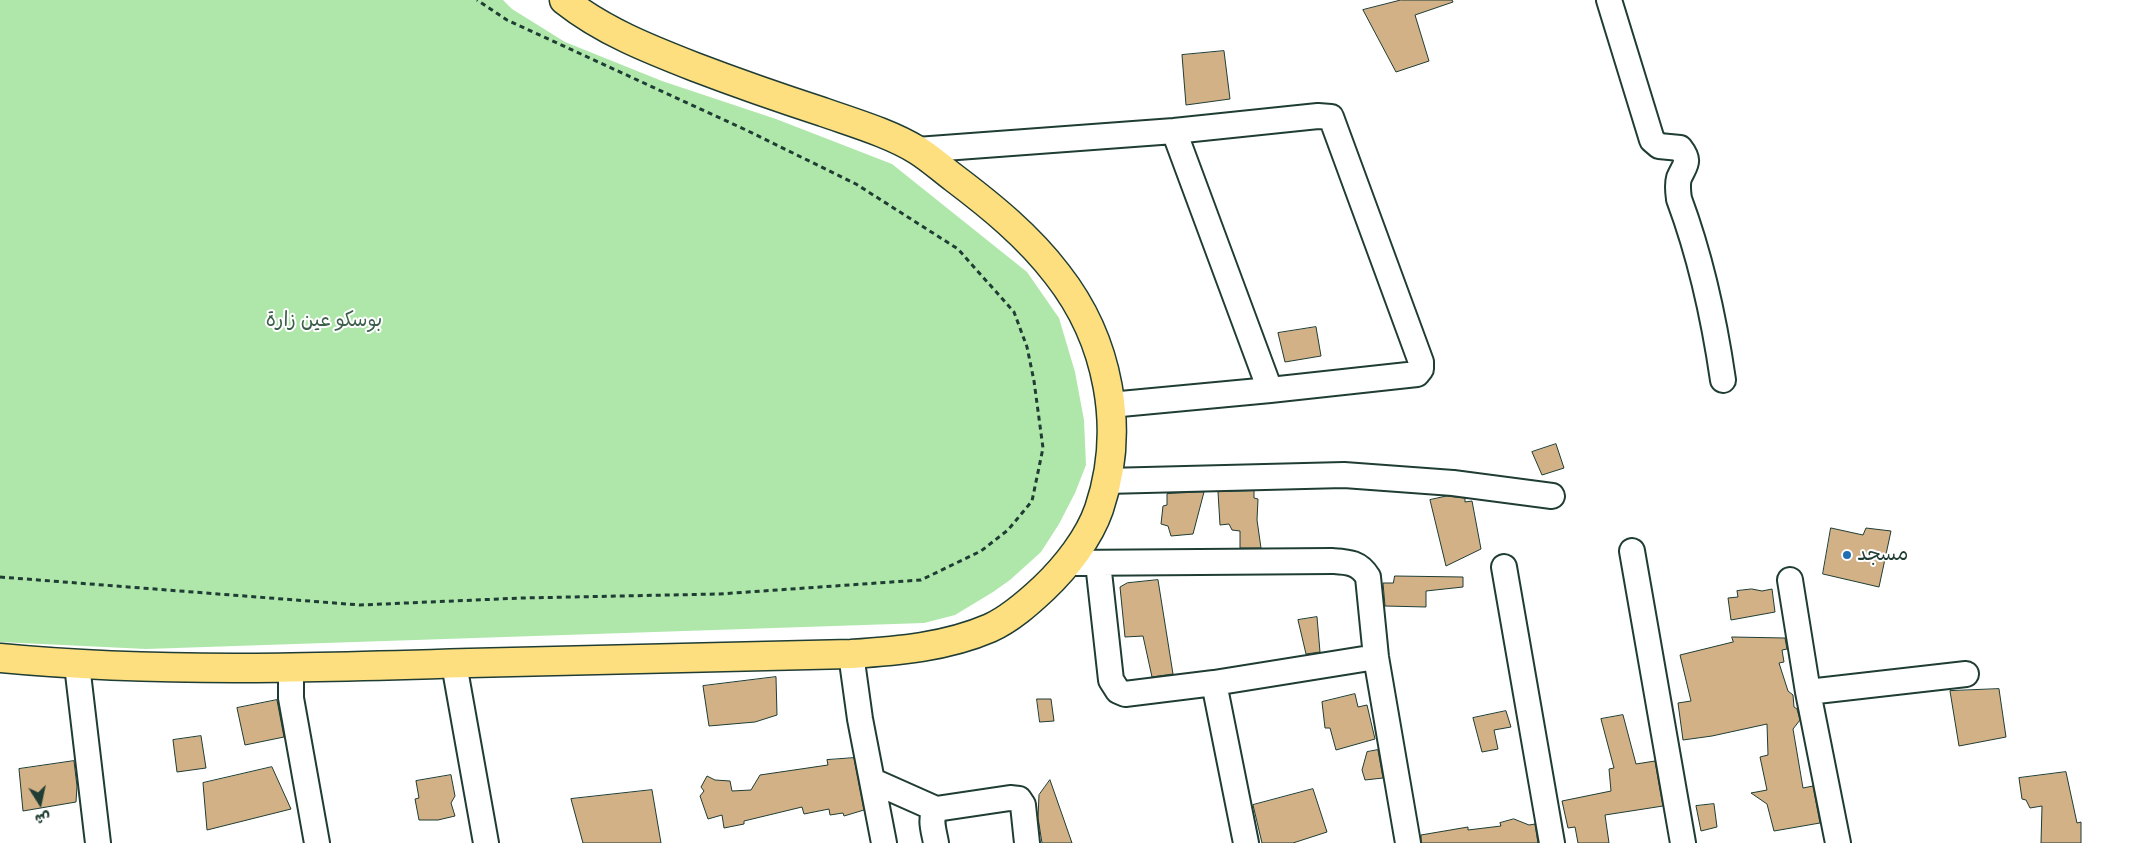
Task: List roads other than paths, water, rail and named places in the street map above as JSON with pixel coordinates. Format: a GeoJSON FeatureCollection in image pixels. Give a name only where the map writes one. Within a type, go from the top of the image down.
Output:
{"type":"FeatureCollection","features":[{"type":"Feature","properties":{"kind":"main road"},"geometry":{"type":"LineString","coordinates":[[0,658],[138,668],[291,668],[851,654],[907,650],[951,640],[991,627],[1027,604],[1056,577],[1085,537],[1098,511],[1111,454],[1108,378],[1097,342],[1082,311],[1058,274],[1005,219],[917,150],[866,127],[715,75],[642,47],[602,26],[564,0]]}},
{"type":"Feature","properties":{"kind":"street"},"geometry":{"type":"LineString","coordinates":[[1609,0],[1652,140],[1659,146],[1680,148],[1686,156],[1686,165],[1679,178],[1679,199],[1700,263],[1716,329],[1723,380]]}},
{"type":"Feature","properties":{"kind":"street"},"geometry":{"type":"LineString","coordinates":[[917,150],[1174,131],[1318,116],[1331,118],[1421,362],[1421,369],[1417,374],[1270,390],[1110,404]]}},
{"type":"Feature","properties":{"kind":"street"},"geometry":{"type":"LineString","coordinates":[[1174,131],[1270,390]]}},
{"type":"Feature","properties":{"kind":"street"},"geometry":{"type":"LineString","coordinates":[[1106,481],[1344,475],[1453,484],[1552,496]]}},
{"type":"Feature","properties":{"kind":"street"},"geometry":{"type":"LineString","coordinates":[[1632,551],[1683,843]]}},
{"type":"Feature","properties":{"kind":"street"},"geometry":{"type":"LineString","coordinates":[[1067,562],[1332,560],[1350,562],[1362,567],[1368,577],[1376,657],[1408,843]]}},
{"type":"Feature","properties":{"kind":"street"},"geometry":{"type":"LineString","coordinates":[[1098,563],[1112,680],[1118,691],[1125,694],[1214,683],[1376,657]]}},
{"type":"Feature","properties":{"kind":"street"},"geometry":{"type":"LineString","coordinates":[[1504,567],[1552,843]]}},
{"type":"Feature","properties":{"kind":"street"},"geometry":{"type":"LineString","coordinates":[[1790,580],[1808,692],[1838,843]]}},
{"type":"Feature","properties":{"kind":"street"},"geometry":{"type":"LineString","coordinates":[[851,654],[860,719],[884,843]]}},
{"type":"Feature","properties":{"kind":"street"},"geometry":{"type":"LineString","coordinates":[[454,664],[486,843]]}},
{"type":"Feature","properties":{"kind":"street"},"geometry":{"type":"LineString","coordinates":[[77,665],[98,843]]}},
{"type":"Feature","properties":{"kind":"street"},"geometry":{"type":"LineString","coordinates":[[291,668],[291,698],[317,843]]}},
{"type":"Feature","properties":{"kind":"street"},"geometry":{"type":"LineString","coordinates":[[1808,692],[1966,674]]}},
{"type":"Feature","properties":{"kind":"street"},"geometry":{"type":"LineString","coordinates":[[1214,683],[1246,843]]}},
{"type":"Feature","properties":{"kind":"street"},"geometry":{"type":"LineString","coordinates":[[873,781],[936,808],[1010,798],[1019,799],[1023,805],[1028,843]]}},
{"type":"Feature","properties":{"kind":"street"},"geometry":{"type":"LineString","coordinates":[[936,808],[932,814],[936,843]]}},
{"type":"Feature","properties":{"kind":"place","name":"مسجد"},"geometry":{"type":"Point","coordinates":[1847,555]}},
{"type":"Feature","properties":{"kind":"park label","name":"بوسكو عين زارة"},"geometry":{"type":"Point","coordinates":[324,321]}}]}
